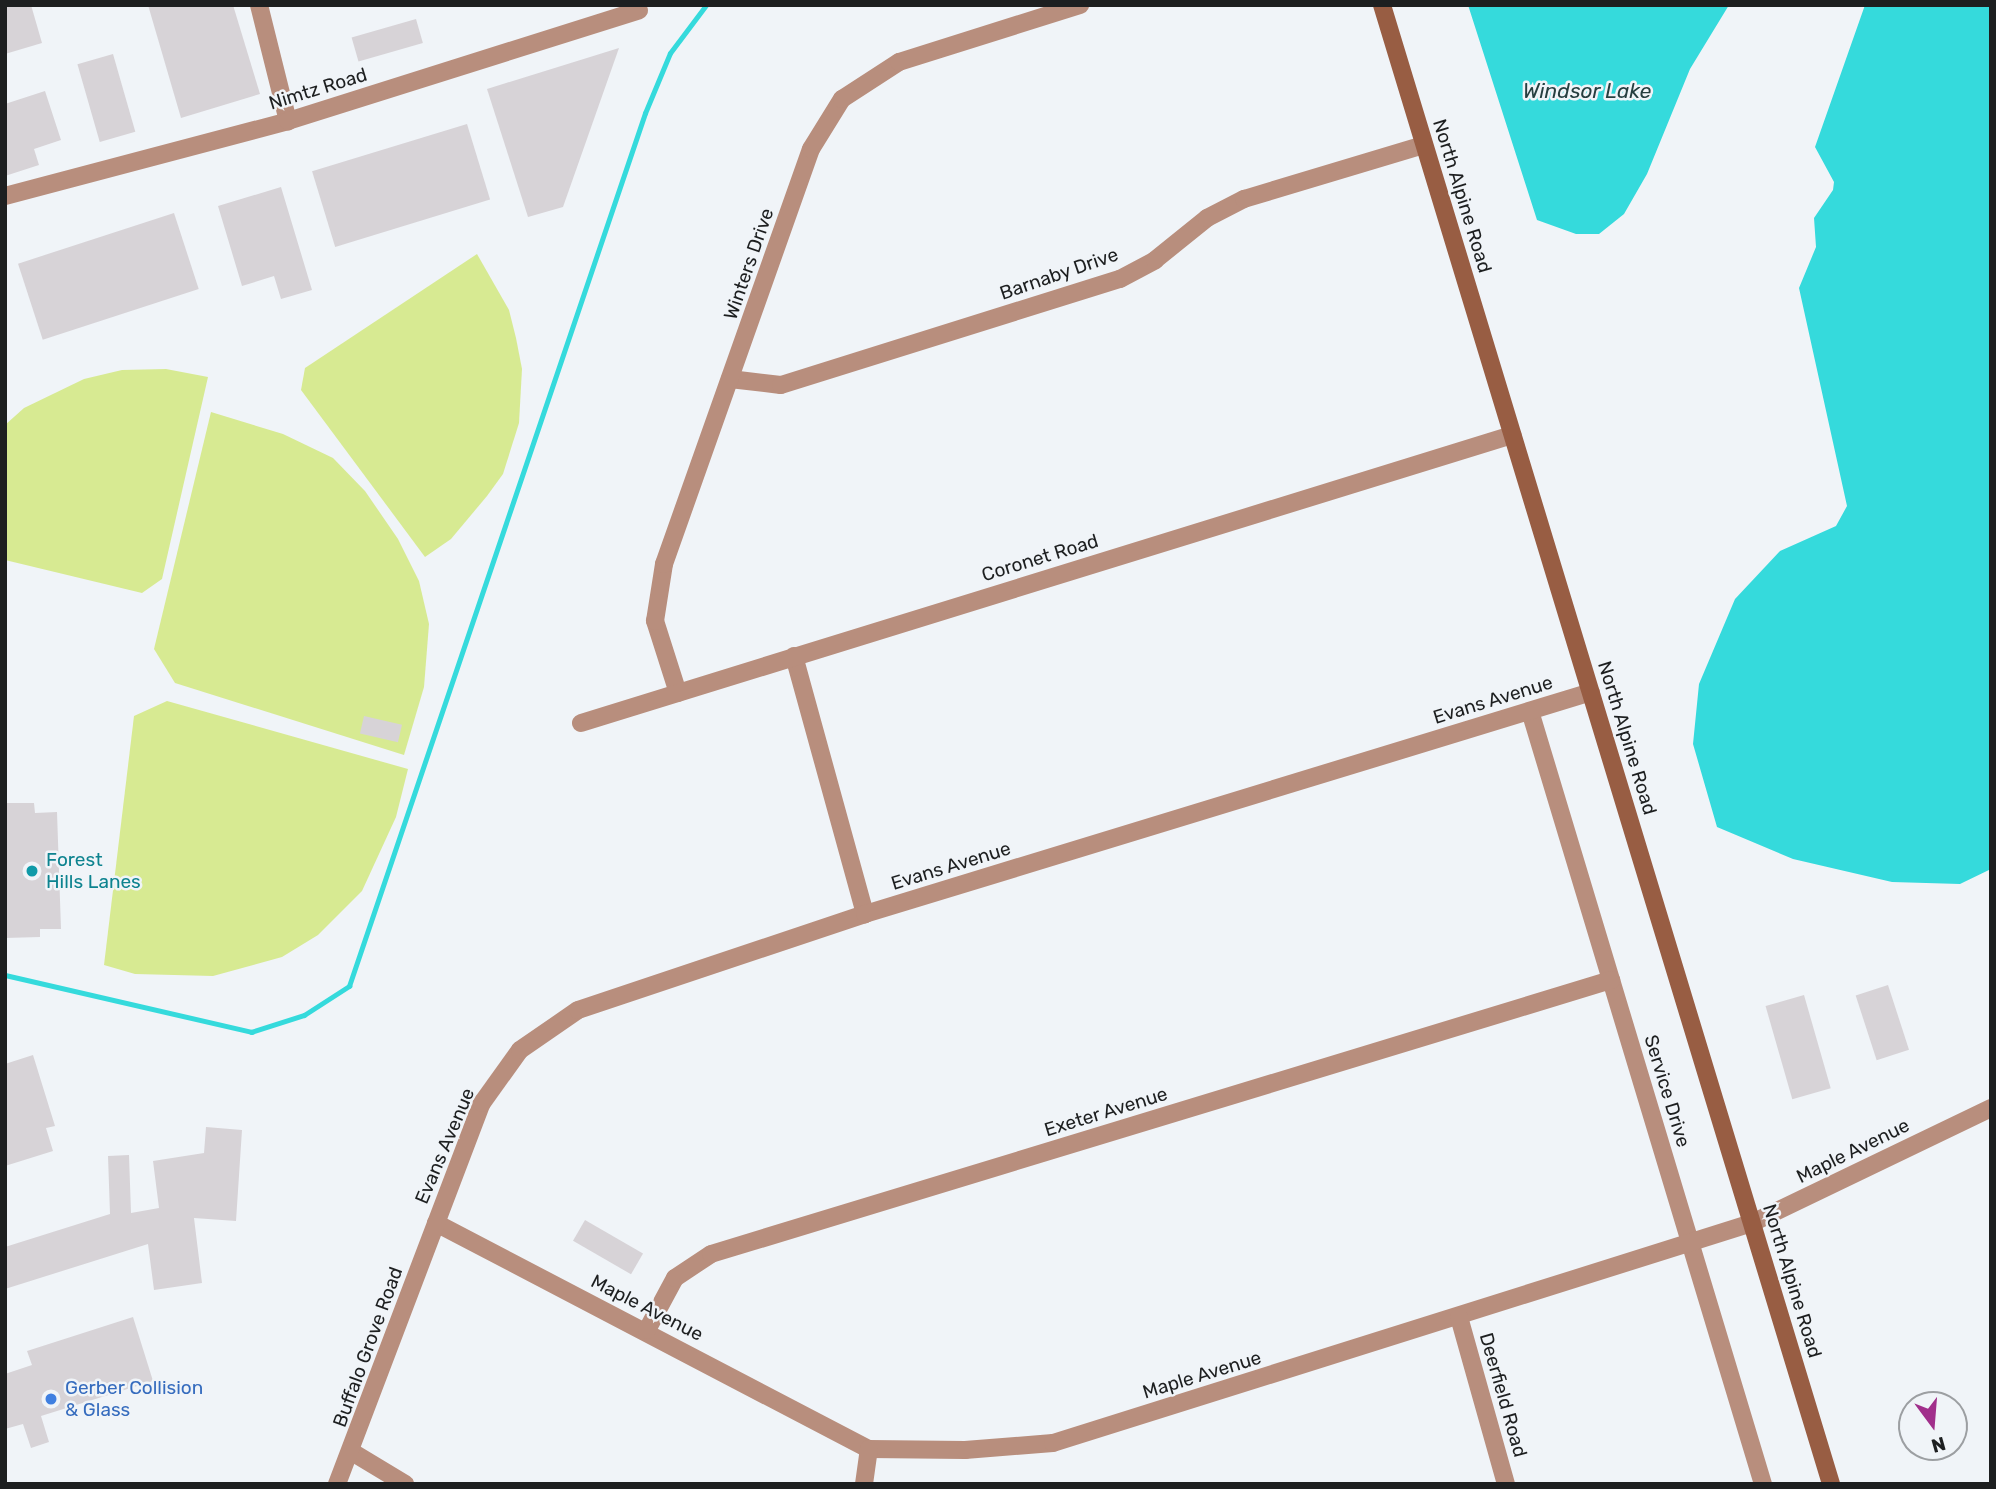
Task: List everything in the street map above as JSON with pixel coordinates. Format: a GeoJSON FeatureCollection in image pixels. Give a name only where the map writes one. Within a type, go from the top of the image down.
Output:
{"type":"FeatureCollection","features":[{"type":"Feature","properties":{"kind":"main road","name":"North Alpine Road"},"geometry":{"type":"LineString","coordinates":[[1382,5],[1831,1484]]}},
{"type":"Feature","properties":{"kind":"street"},"geometry":{"type":"LineString","coordinates":[[259,5],[288,121]]}},
{"type":"Feature","properties":{"kind":"street","name":"Winters Drive"},"geometry":{"type":"LineString","coordinates":[[678,693],[655,621],[664,564],[811,149],[842,99],[899,62],[1080,5]]}},
{"type":"Feature","properties":{"kind":"street","name":"Nimtz Road"},"geometry":{"type":"LineString","coordinates":[[5,196],[288,121],[639,10]]}},
{"type":"Feature","properties":{"kind":"street","name":"Barnaby Drive"},"geometry":{"type":"LineString","coordinates":[[730,379],[781,385],[1120,279],[1154,260],[1207,218],[1244,199],[1424,145]]}},
{"type":"Feature","properties":{"kind":"street","name":"Coronet Road"},"geometry":{"type":"LineString","coordinates":[[581,723],[1512,435]]}},
{"type":"Feature","properties":{"kind":"street"},"geometry":{"type":"LineString","coordinates":[[794,656],[865,914]]}},
{"type":"Feature","properties":{"kind":"street","name":"Evans Avenue"},"geometry":{"type":"LineString","coordinates":[[436,1223],[482,1103],[520,1051],[578,1010],[865,914],[1591,692]]}},
{"type":"Feature","properties":{"kind":"street","name":"Service Drive"},"geometry":{"type":"LineString","coordinates":[[1530,711],[1763,1484]]}},
{"type":"Feature","properties":{"kind":"street","name":"Exeter Avenue"},"geometry":{"type":"LineString","coordinates":[[647,1330],[675,1278],[711,1254],[1611,981]]}},
{"type":"Feature","properties":{"kind":"street","name":"Maple Avenue"},"geometry":{"type":"LineString","coordinates":[[436,1223],[647,1330],[869,1449],[965,1450],[1054,1443],[1752,1223],[1991,1108]]}},
{"type":"Feature","properties":{"kind":"street","name":"Buffalo Grove Road"},"geometry":{"type":"LineString","coordinates":[[337,1484],[352,1452],[436,1223]]}},
{"type":"Feature","properties":{"kind":"street","name":"Deerfield Road"},"geometry":{"type":"LineString","coordinates":[[1459,1317],[1506,1484]]}},
{"type":"Feature","properties":{"kind":"street"},"geometry":{"type":"LineString","coordinates":[[864,1484],[869,1449]]}},
{"type":"Feature","properties":{"kind":"street"},"geometry":{"type":"LineString","coordinates":[[352,1452],[405,1484]]}},
{"type":"Feature","properties":{"kind":"green space"},"geometry":{"type":"Polygon","coordinates":[[[477,254],[509,310],[516,338],[522,369],[519,423],[503,474],[451,539],[425,557],[301,390],[305,368],[477,254]]]}},
{"type":"Feature","properties":{"kind":"green space"},"geometry":{"type":"Polygon","coordinates":[[[166,369],[208,377],[162,579],[142,593],[5,560],[5,425],[24,408],[84,379],[122,370],[166,369]]]}},
{"type":"Feature","properties":{"kind":"green space"},"geometry":{"type":"Polygon","coordinates":[[[211,412],[283,434],[333,458],[365,491],[398,539],[419,581],[429,624],[424,687],[404,755],[175,683],[154,649],[211,412]]]}},
{"type":"Feature","properties":{"kind":"green space"},"geometry":{"type":"Polygon","coordinates":[[[167,701],[408,769],[396,817],[362,891],[318,935],[282,957],[213,976],[135,974],[104,965],[134,716],[167,701]]]}},
{"type":"Feature","properties":{"kind":"water","name":"Windsor Lake"},"geometry":{"type":"Polygon","coordinates":[[[1468,5],[1729,5],[1690,69],[1647,174],[1624,214],[1599,234],[1576,234],[1537,220],[1468,5]]]}},
{"type":"Feature","properties":{"kind":"water"},"geometry":{"type":"Polygon","coordinates":[[[1865,5],[1991,5],[1991,869],[1960,884],[1892,882],[1793,859],[1717,827],[1693,744],[1699,684],[1735,599],[1780,551],[1836,526],[1847,506],[1799,288],[1816,247],[1814,218],[1833,190],[1834,182],[1815,147],[1865,5]]]}},
{"type":"Feature","properties":{"kind":"building"},"geometry":{"type":"Polygon","coordinates":[[[5,5],[31,5],[42,43],[5,54],[5,5]]]}},
{"type":"Feature","properties":{"kind":"building"},"geometry":{"type":"Polygon","coordinates":[[[148,5],[233,5],[260,94],[181,118],[148,5]]]}},
{"type":"Feature","properties":{"kind":"building"},"geometry":{"type":"Polygon","coordinates":[[[416,19],[423,43],[358,61],[352,37],[416,19]]]}},
{"type":"Feature","properties":{"kind":"building"},"geometry":{"type":"Polygon","coordinates":[[[619,48],[563,207],[528,217],[487,89],[619,48]]]}},
{"type":"Feature","properties":{"kind":"building"},"geometry":{"type":"Polygon","coordinates":[[[113,54],[135,132],[100,142],[77,64],[113,54]]]}},
{"type":"Feature","properties":{"kind":"building"},"geometry":{"type":"Polygon","coordinates":[[[45,91],[61,140],[34,149],[39,165],[5,176],[5,104],[45,91]]]}},
{"type":"Feature","properties":{"kind":"building"},"geometry":{"type":"Polygon","coordinates":[[[467,124],[490,200],[335,247],[312,171],[467,124]]]}},
{"type":"Feature","properties":{"kind":"building"},"geometry":{"type":"Polygon","coordinates":[[[281,187],[312,290],[281,299],[274,276],[242,286],[218,206],[281,187]]]}},
{"type":"Feature","properties":{"kind":"building"},"geometry":{"type":"Polygon","coordinates":[[[174,213],[199,289],[43,340],[18,264],[174,213]]]}},
{"type":"Feature","properties":{"kind":"building"},"geometry":{"type":"Polygon","coordinates":[[[364,716],[402,725],[398,742],[360,734],[364,716]]]}},
{"type":"Feature","properties":{"kind":"building","name":"Forest Hills Lanes"},"geometry":{"type":"Polygon","coordinates":[[[5,803],[34,803],[35,813],[57,812],[61,929],[40,929],[40,937],[5,938],[5,803]]]}},
{"type":"Feature","properties":{"kind":"building"},"geometry":{"type":"Polygon","coordinates":[[[1888,985],[1909,1050],[1877,1060],[1856,996],[1888,985]]]}},
{"type":"Feature","properties":{"kind":"building"},"geometry":{"type":"Polygon","coordinates":[[[1804,995],[1831,1088],[1792,1099],[1766,1006],[1804,995]]]}},
{"type":"Feature","properties":{"kind":"building"},"geometry":{"type":"Polygon","coordinates":[[[33,1055],[55,1126],[46,1128],[53,1151],[5,1166],[5,1064],[33,1055]]]}},
{"type":"Feature","properties":{"kind":"building"},"geometry":{"type":"Polygon","coordinates":[[[206,1127],[242,1130],[236,1221],[194,1218],[202,1283],[154,1290],[148,1244],[5,1289],[5,1247],[110,1214],[108,1156],[129,1155],[131,1213],[159,1208],[153,1161],[204,1153],[206,1127]]]}},
{"type":"Feature","properties":{"kind":"building"},"geometry":{"type":"Polygon","coordinates":[[[585,1220],[643,1254],[631,1274],[573,1241],[585,1220]]]}},
{"type":"Feature","properties":{"kind":"building","name":"Gerber Collision & Glass"},"geometry":{"type":"Polygon","coordinates":[[[133,1317],[153,1381],[41,1416],[49,1442],[31,1448],[23,1424],[5,1429],[5,1374],[32,1365],[27,1351],[133,1317]]]}},
{"type":"Feature","properties":{"kind":"waterway"},"geometry":{"type":"LineString","coordinates":[[5,975],[251,1032],[304,1015],[349,986],[645,113],[670,53],[706,5]]}},
{"type":"Feature","properties":{"kind":"place","name":"Forest Hills Lanes"},"geometry":{"type":"Point","coordinates":[32,871]}},
{"type":"Feature","properties":{"kind":"place","name":"Gerber Collision & Glass"},"geometry":{"type":"Point","coordinates":[51,1399]}}]}
